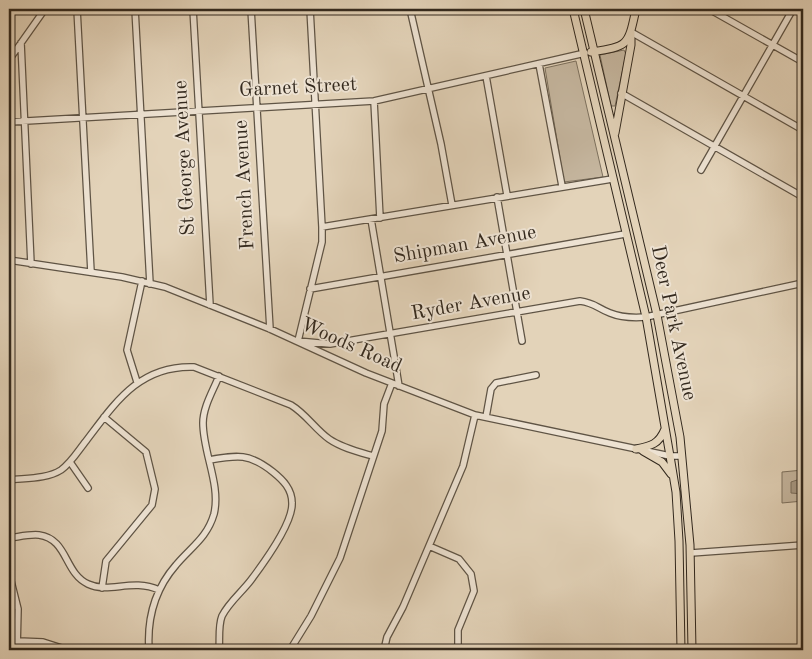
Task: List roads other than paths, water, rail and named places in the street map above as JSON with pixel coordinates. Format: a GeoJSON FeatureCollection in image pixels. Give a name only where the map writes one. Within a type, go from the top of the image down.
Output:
{"type":"FeatureCollection","features":[{"type":"Feature","properties":{"kind":"main road","name":"Deer Park Avenue"},"geometry":{"type":"LineString","coordinates":[[573,9],[585,53],[612,179],[646,317],[666,428],[674,480],[681,571],[682,650]]}},
{"type":"Feature","properties":{"kind":"main road","name":"Deer Park Avenue"},"geometry":{"type":"LineString","coordinates":[[584,9],[657,315],[682,456],[691,553],[692,650]]}},
{"type":"Feature","properties":{"kind":"main road"},"geometry":{"type":"LineString","coordinates":[[585,53],[622,45],[628,41],[636,9]]}},
{"type":"Feature","properties":{"kind":"main road"},"geometry":{"type":"LineString","coordinates":[[614,141],[631,45],[631,32]]}},
{"type":"Feature","properties":{"kind":"main road"},"geometry":{"type":"LineString","coordinates":[[640,450],[660,440],[666,428]]}},
{"type":"Feature","properties":{"kind":"main road"},"geometry":{"type":"LineString","coordinates":[[640,450],[662,462],[674,480]]}},
{"type":"Feature","properties":{"kind":"street"},"geometry":{"type":"LineString","coordinates":[[10,58],[45,9]]}},
{"type":"Feature","properties":{"kind":"street"},"geometry":{"type":"LineString","coordinates":[[77,9],[91,272]]}},
{"type":"Feature","properties":{"kind":"street"},"geometry":{"type":"LineString","coordinates":[[135,9],[150,284]]}},
{"type":"Feature","properties":{"kind":"street","name":"St George Avenue"},"geometry":{"type":"LineString","coordinates":[[193,9],[210,305]]}},
{"type":"Feature","properties":{"kind":"street","name":"French Avenue"},"geometry":{"type":"LineString","coordinates":[[251,9],[270,329]]}},
{"type":"Feature","properties":{"kind":"street"},"geometry":{"type":"LineString","coordinates":[[298,341],[322,242],[310,9]]}},
{"type":"Feature","properties":{"kind":"street"},"geometry":{"type":"LineString","coordinates":[[410,9],[429,89],[452,205]]}},
{"type":"Feature","properties":{"kind":"street"},"geometry":{"type":"LineString","coordinates":[[709,9],[803,62]]}},
{"type":"Feature","properties":{"kind":"street"},"geometry":{"type":"LineString","coordinates":[[700,170],[793,9]]}},
{"type":"Feature","properties":{"kind":"street"},"geometry":{"type":"LineString","coordinates":[[631,32],[803,130]]}},
{"type":"Feature","properties":{"kind":"street"},"geometry":{"type":"LineString","coordinates":[[21,43],[31,264]]}},
{"type":"Feature","properties":{"kind":"street","name":"Garnet Street"},"geometry":{"type":"LineString","coordinates":[[9,122],[374,101],[585,53]]}},
{"type":"Feature","properties":{"kind":"street"},"geometry":{"type":"LineString","coordinates":[[539,64],[562,186]]}},
{"type":"Feature","properties":{"kind":"street"},"geometry":{"type":"LineString","coordinates":[[486,76],[507,195]]}},
{"type":"Feature","properties":{"kind":"street"},"geometry":{"type":"LineString","coordinates":[[621,93],[803,197]]}},
{"type":"Feature","properties":{"kind":"street"},"geometry":{"type":"LineString","coordinates":[[374,101],[380,218]]}},
{"type":"Feature","properties":{"kind":"street"},"geometry":{"type":"LineString","coordinates":[[322,227],[612,179]]}},
{"type":"Feature","properties":{"kind":"street"},"geometry":{"type":"LineString","coordinates":[[497,197],[522,341]]}},
{"type":"Feature","properties":{"kind":"street"},"geometry":{"type":"LineString","coordinates":[[371,219],[399,386]]}},
{"type":"Feature","properties":{"kind":"street","name":"Shipman Avenue"},"geometry":{"type":"LineString","coordinates":[[310,289],[625,234]]}},
{"type":"Feature","properties":{"kind":"street","name":"Woods Road"},"geometry":{"type":"LineString","coordinates":[[9,260],[91,272],[150,284],[270,329],[399,386],[475,415],[670,456],[682,456]]}},
{"type":"Feature","properties":{"kind":"street"},"geometry":{"type":"LineString","coordinates":[[137,382],[127,350],[142,282]]}},
{"type":"Feature","properties":{"kind":"street","name":"Ryder Avenue"},"geometry":{"type":"LineString","coordinates":[[298,341],[330,344],[580,301],[593,303],[608,313],[625,318],[646,317],[803,283]]}},
{"type":"Feature","properties":{"kind":"street"},"geometry":{"type":"LineString","coordinates":[[9,480],[49,476],[70,462],[117,400],[137,382],[185,366],[194,367],[219,376],[291,405],[302,412],[329,439],[343,446],[374,456]]}},
{"type":"Feature","properties":{"kind":"street"},"geometry":{"type":"LineString","coordinates":[[486,417],[491,389],[496,383],[536,375]]}},
{"type":"Feature","properties":{"kind":"street"},"geometry":{"type":"LineString","coordinates":[[149,650],[150,619],[159,590],[176,564],[208,532],[214,513],[215,498],[203,422],[219,376]]}},
{"type":"Feature","properties":{"kind":"street"},"geometry":{"type":"LineString","coordinates":[[290,650],[311,616],[333,573],[374,456],[382,430],[384,404],[392,383]]}},
{"type":"Feature","properties":{"kind":"street"},"geometry":{"type":"LineString","coordinates":[[384,650],[390,630],[463,466],[475,415]]}},
{"type":"Feature","properties":{"kind":"street"},"geometry":{"type":"LineString","coordinates":[[102,588],[106,561],[152,505],[155,489],[146,452],[104,417]]}},
{"type":"Feature","properties":{"kind":"street"},"geometry":{"type":"LineString","coordinates":[[209,460],[236,455],[248,456],[259,461],[283,480],[291,492],[293,504],[290,515],[268,556],[222,617],[219,650]]}},
{"type":"Feature","properties":{"kind":"street"},"geometry":{"type":"LineString","coordinates":[[70,462],[88,488]]}},
{"type":"Feature","properties":{"kind":"street"},"geometry":{"type":"LineString","coordinates":[[9,538],[39,535],[54,540],[64,554],[73,573],[90,586],[102,588],[138,584],[159,590]]}},
{"type":"Feature","properties":{"kind":"street"},"geometry":{"type":"LineString","coordinates":[[691,553],[803,545]]}},
{"type":"Feature","properties":{"kind":"street"},"geometry":{"type":"LineString","coordinates":[[429,546],[459,559],[466,565],[471,574],[474,591],[458,630],[458,650]]}},
{"type":"Feature","properties":{"kind":"street"},"geometry":{"type":"LineString","coordinates":[[9,573],[18,609],[17,650]]}},
{"type":"Feature","properties":{"kind":"street"},"geometry":{"type":"LineString","coordinates":[[18,641],[43,642],[68,650]]}}]}
